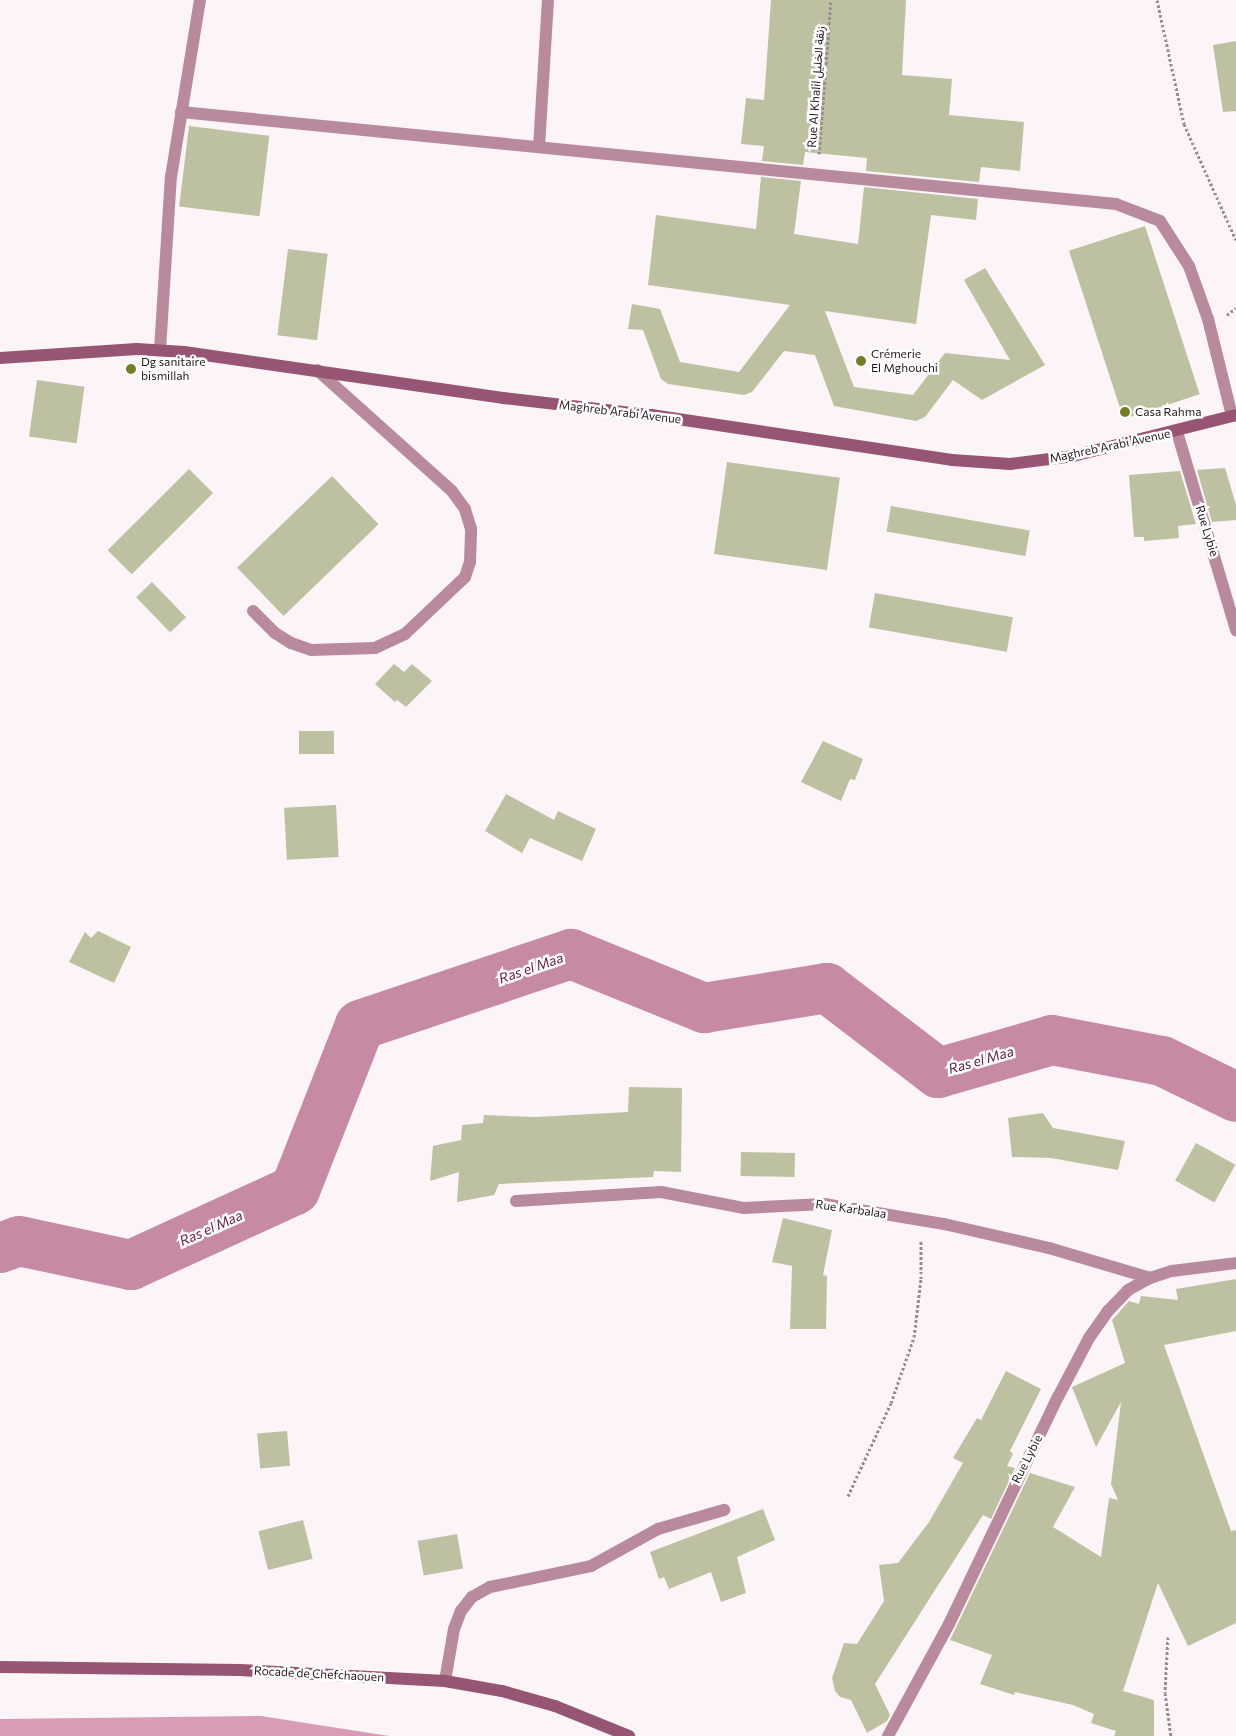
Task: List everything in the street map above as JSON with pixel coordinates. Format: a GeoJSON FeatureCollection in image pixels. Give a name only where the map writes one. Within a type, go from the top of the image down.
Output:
{"type":"FeatureCollection","features":[{"type":"Feature","properties":{"kind":"street"},"geometry":{"type":"LineString","coordinates":[[160,350],[171,177],[200,0]]}},
{"type":"Feature","properties":{"kind":"street"},"geometry":{"type":"LineString","coordinates":[[539,147],[548,0]]}},
{"type":"Feature","properties":{"kind":"street"},"geometry":{"type":"LineString","coordinates":[[181,112],[1116,204],[1160,221],[1189,266],[1208,319],[1234,416]]}},
{"type":"Feature","properties":{"kind":"street","name":"Maghreb Arabi Avenue"},"geometry":{"type":"LineString","coordinates":[[0,358],[37,353],[160,350],[317,370],[408,386],[651,415],[952,460],[1010,464],[1064,458],[1177,432],[1234,416]]}},
{"type":"Feature","properties":{"kind":"street"},"geometry":{"type":"LineString","coordinates":[[254,611],[291,643],[311,650],[375,648],[405,634],[465,577],[470,562],[471,529],[465,509],[452,491],[317,370]]}},
{"type":"Feature","properties":{"kind":"street","name":"Rue Lybie"},"geometry":{"type":"LineString","coordinates":[[1177,432],[1236,630]]}},
{"type":"Feature","properties":{"kind":"street","name":"Rue Karbalaa"},"geometry":{"type":"LineString","coordinates":[[516,1201],[661,1192],[744,1208],[824,1204],[920,1220],[1049,1248],[1150,1278]]}},
{"type":"Feature","properties":{"kind":"street","name":"Rue Lybie"},"geometry":{"type":"LineString","coordinates":[[888,1736],[949,1624],[1012,1488],[1090,1338],[1128,1290],[1150,1278],[1172,1271],[1236,1263]]}},
{"type":"Feature","properties":{"kind":"street"},"geometry":{"type":"LineString","coordinates":[[445,1681],[454,1629],[461,1610],[472,1597],[490,1587],[591,1566],[658,1529],[724,1510]]}},
{"type":"Feature","properties":{"kind":"street","name":"Rocade de Chefchaouen"},"geometry":{"type":"LineString","coordinates":[[0,1667],[240,1670],[445,1681],[502,1691],[555,1706],[629,1736]]}},
{"type":"Feature","properties":{"kind":"path","name":"Rue Al Khalil زنقة الخليل"},"geometry":{"type":"LineString","coordinates":[[817,175],[831,0]]}},
{"type":"Feature","properties":{"kind":"path"},"geometry":{"type":"LineString","coordinates":[[1157,0],[1184,124],[1236,240]]}},
{"type":"Feature","properties":{"kind":"path"},"geometry":{"type":"LineString","coordinates":[[848,1496],[890,1403],[914,1337],[921,1279],[920,1220]]}},
{"type":"Feature","properties":{"kind":"path"},"geometry":{"type":"LineString","coordinates":[[1168,1637],[1165,1693],[1171,1736]]}},
{"type":"Feature","properties":{"kind":"shaded area"},"geometry":{"type":"Polygon","coordinates":[[[261,1716],[389,1736],[0,1736],[0,1719],[261,1716]]]}},
{"type":"Feature","properties":{"kind":"building"},"geometry":{"type":"Polygon","coordinates":[[[771,0],[906,0],[902,75],[952,79],[949,115],[1024,122],[1020,171],[981,167],[979,182],[866,171],[867,158],[805,152],[803,165],[762,161],[764,146],[741,144],[746,98],[764,100],[771,0]]]}},
{"type":"Feature","properties":{"kind":"building"},"geometry":{"type":"Polygon","coordinates":[[[1236,41],[1236,111],[1223,112],[1213,45],[1236,41]]]}},
{"type":"Feature","properties":{"kind":"building"},"geometry":{"type":"Polygon","coordinates":[[[189,126],[269,136],[260,216],[179,206],[189,126]]]}},
{"type":"Feature","properties":{"kind":"building"},"geometry":{"type":"Polygon","coordinates":[[[761,177],[801,181],[794,234],[858,244],[864,187],[978,199],[976,220],[931,215],[916,324],[825,311],[854,387],[913,395],[945,353],[1010,360],[964,280],[985,268],[1045,365],[982,400],[953,380],[925,417],[916,421],[834,406],[815,355],[784,351],[752,392],[744,395],[668,384],[661,379],[643,330],[628,329],[632,304],[660,309],[680,362],[739,372],[790,305],[648,285],[656,215],[756,229],[761,177]]]}},
{"type":"Feature","properties":{"kind":"building"},"geometry":{"type":"Polygon","coordinates":[[[1145,226],[1200,394],[1124,419],[1069,251],[1145,226]]]}},
{"type":"Feature","properties":{"kind":"building"},"geometry":{"type":"Polygon","coordinates":[[[288,249],[328,254],[317,340],[277,335],[288,249]]]}},
{"type":"Feature","properties":{"kind":"building"},"geometry":{"type":"Polygon","coordinates":[[[37,380],[85,387],[77,443],[29,436],[37,380]]]}},
{"type":"Feature","properties":{"kind":"building"},"geometry":{"type":"Polygon","coordinates":[[[727,462],[840,478],[827,570],[714,554],[727,462]]]}},
{"type":"Feature","properties":{"kind":"building"},"geometry":{"type":"Polygon","coordinates":[[[1225,468],[1236,505],[1236,520],[1212,522],[1197,470],[1225,468]]]}},
{"type":"Feature","properties":{"kind":"building"},"geometry":{"type":"Polygon","coordinates":[[[189,469],[213,493],[132,574],[108,550],[189,469]]]}},
{"type":"Feature","properties":{"kind":"building"},"geometry":{"type":"Polygon","coordinates":[[[1180,471],[1196,524],[1178,526],[1179,538],[1144,541],[1144,537],[1134,537],[1129,475],[1180,471]]]}},
{"type":"Feature","properties":{"kind":"building"},"geometry":{"type":"Polygon","coordinates":[[[332,476],[379,524],[284,616],[237,568],[332,476]]]}},
{"type":"Feature","properties":{"kind":"building"},"geometry":{"type":"Polygon","coordinates":[[[891,506],[1030,530],[1025,556],[886,532],[891,506]]]}},
{"type":"Feature","properties":{"kind":"building"},"geometry":{"type":"Polygon","coordinates":[[[152,582],[186,617],[170,633],[136,597],[152,582]]]}},
{"type":"Feature","properties":{"kind":"building"},"geometry":{"type":"Polygon","coordinates":[[[875,593],[1013,617],[1007,652],[869,627],[875,593]]]}},
{"type":"Feature","properties":{"kind":"building"},"geometry":{"type":"Polygon","coordinates":[[[394,664],[404,672],[412,664],[432,681],[406,707],[397,700],[395,702],[375,684],[394,664]]]}},
{"type":"Feature","properties":{"kind":"building"},"geometry":{"type":"Polygon","coordinates":[[[299,731],[334,731],[334,754],[299,754],[299,731]]]}},
{"type":"Feature","properties":{"kind":"building"},"geometry":{"type":"Polygon","coordinates":[[[823,741],[863,759],[855,780],[850,779],[841,801],[801,782],[823,741]]]}},
{"type":"Feature","properties":{"kind":"building"},"geometry":{"type":"Polygon","coordinates":[[[506,794],[554,820],[558,811],[596,829],[582,861],[530,838],[522,853],[485,831],[506,794]]]}},
{"type":"Feature","properties":{"kind":"building"},"geometry":{"type":"Polygon","coordinates":[[[336,805],[339,857],[287,860],[284,808],[336,805]]]}},
{"type":"Feature","properties":{"kind":"building"},"geometry":{"type":"Polygon","coordinates":[[[98,931],[131,947],[114,983],[69,962],[85,932],[91,938],[98,931]]]}},
{"type":"Feature","properties":{"kind":"building"},"geometry":{"type":"Polygon","coordinates":[[[629,1087],[682,1088],[681,1172],[654,1171],[653,1177],[499,1184],[494,1195],[457,1202],[459,1172],[430,1181],[433,1146],[461,1140],[462,1125],[483,1123],[484,1115],[536,1117],[628,1112],[629,1087]]]}},
{"type":"Feature","properties":{"kind":"building"},"geometry":{"type":"Polygon","coordinates":[[[1043,1113],[1053,1128],[1125,1141],[1118,1170],[1051,1158],[1012,1157],[1008,1118],[1043,1113]]]}},
{"type":"Feature","properties":{"kind":"building"},"geometry":{"type":"Polygon","coordinates":[[[1196,1143],[1235,1165],[1215,1202],[1175,1181],[1196,1143]]]}},
{"type":"Feature","properties":{"kind":"building"},"geometry":{"type":"Polygon","coordinates":[[[741,1152],[795,1153],[795,1177],[741,1176],[741,1152]]]}},
{"type":"Feature","properties":{"kind":"building"},"geometry":{"type":"Polygon","coordinates":[[[783,1218],[832,1230],[823,1275],[827,1276],[826,1329],[790,1329],[792,1266],[772,1262],[783,1218]]]}},
{"type":"Feature","properties":{"kind":"building"},"geometry":{"type":"Polygon","coordinates":[[[1236,1279],[1236,1331],[1164,1345],[1231,1531],[1236,1530],[1236,1623],[1188,1646],[1158,1583],[1123,1691],[1154,1700],[1154,1736],[1114,1736],[1116,1731],[1091,1723],[1094,1714],[1073,1705],[1015,1692],[1014,1695],[980,1684],[992,1655],[950,1640],[1030,1473],[1075,1487],[1053,1527],[1101,1557],[1109,1498],[1118,1500],[1111,1484],[1121,1402],[1096,1447],[1072,1387],[1125,1363],[1112,1320],[1129,1301],[1139,1304],[1141,1296],[1178,1300],[1176,1289],[1236,1279]]]}},
{"type":"Feature","properties":{"kind":"building"},"geometry":{"type":"Polygon","coordinates":[[[1006,1371],[1041,1389],[1010,1451],[1013,1454],[1007,1466],[1015,1468],[991,1519],[983,1515],[875,1684],[890,1715],[887,1721],[867,1733],[851,1700],[840,1697],[835,1691],[832,1678],[844,1643],[857,1644],[884,1601],[879,1565],[898,1563],[929,1522],[963,1463],[953,1458],[977,1418],[981,1420],[1006,1371]]]}},
{"type":"Feature","properties":{"kind":"building"},"geometry":{"type":"Polygon","coordinates":[[[287,1431],[290,1466],[260,1468],[257,1434],[287,1431]]]}},
{"type":"Feature","properties":{"kind":"building"},"geometry":{"type":"Polygon","coordinates":[[[763,1509],[775,1540],[737,1557],[746,1593],[721,1602],[711,1572],[669,1589],[664,1577],[659,1579],[650,1552],[763,1509]]]}},
{"type":"Feature","properties":{"kind":"building"},"geometry":{"type":"Polygon","coordinates":[[[303,1520],[313,1559],[268,1570],[258,1531],[303,1520]]]}},
{"type":"Feature","properties":{"kind":"building"},"geometry":{"type":"Polygon","coordinates":[[[457,1534],[463,1568],[424,1575],[418,1541],[457,1534]]]}},
{"type":"Feature","properties":{"kind":"waterway","name":"Ras el Maa"},"geometry":{"type":"LineString","coordinates":[[0,1248],[19,1241],[131,1265],[295,1190],[360,1025],[571,954],[704,1008],[827,988],[938,1073],[1052,1040],[1162,1061],[1236,1097]]}},
{"type":"Feature","properties":{"kind":"place","name":"Crémerie El Mghouchi"},"geometry":{"type":"Point","coordinates":[861,361]}},
{"type":"Feature","properties":{"kind":"place","name":"Dg sanitaire bismillah"},"geometry":{"type":"Point","coordinates":[131,369]}},
{"type":"Feature","properties":{"kind":"place","name":"Casa Rahma"},"geometry":{"type":"Point","coordinates":[1125,412]}}]}
